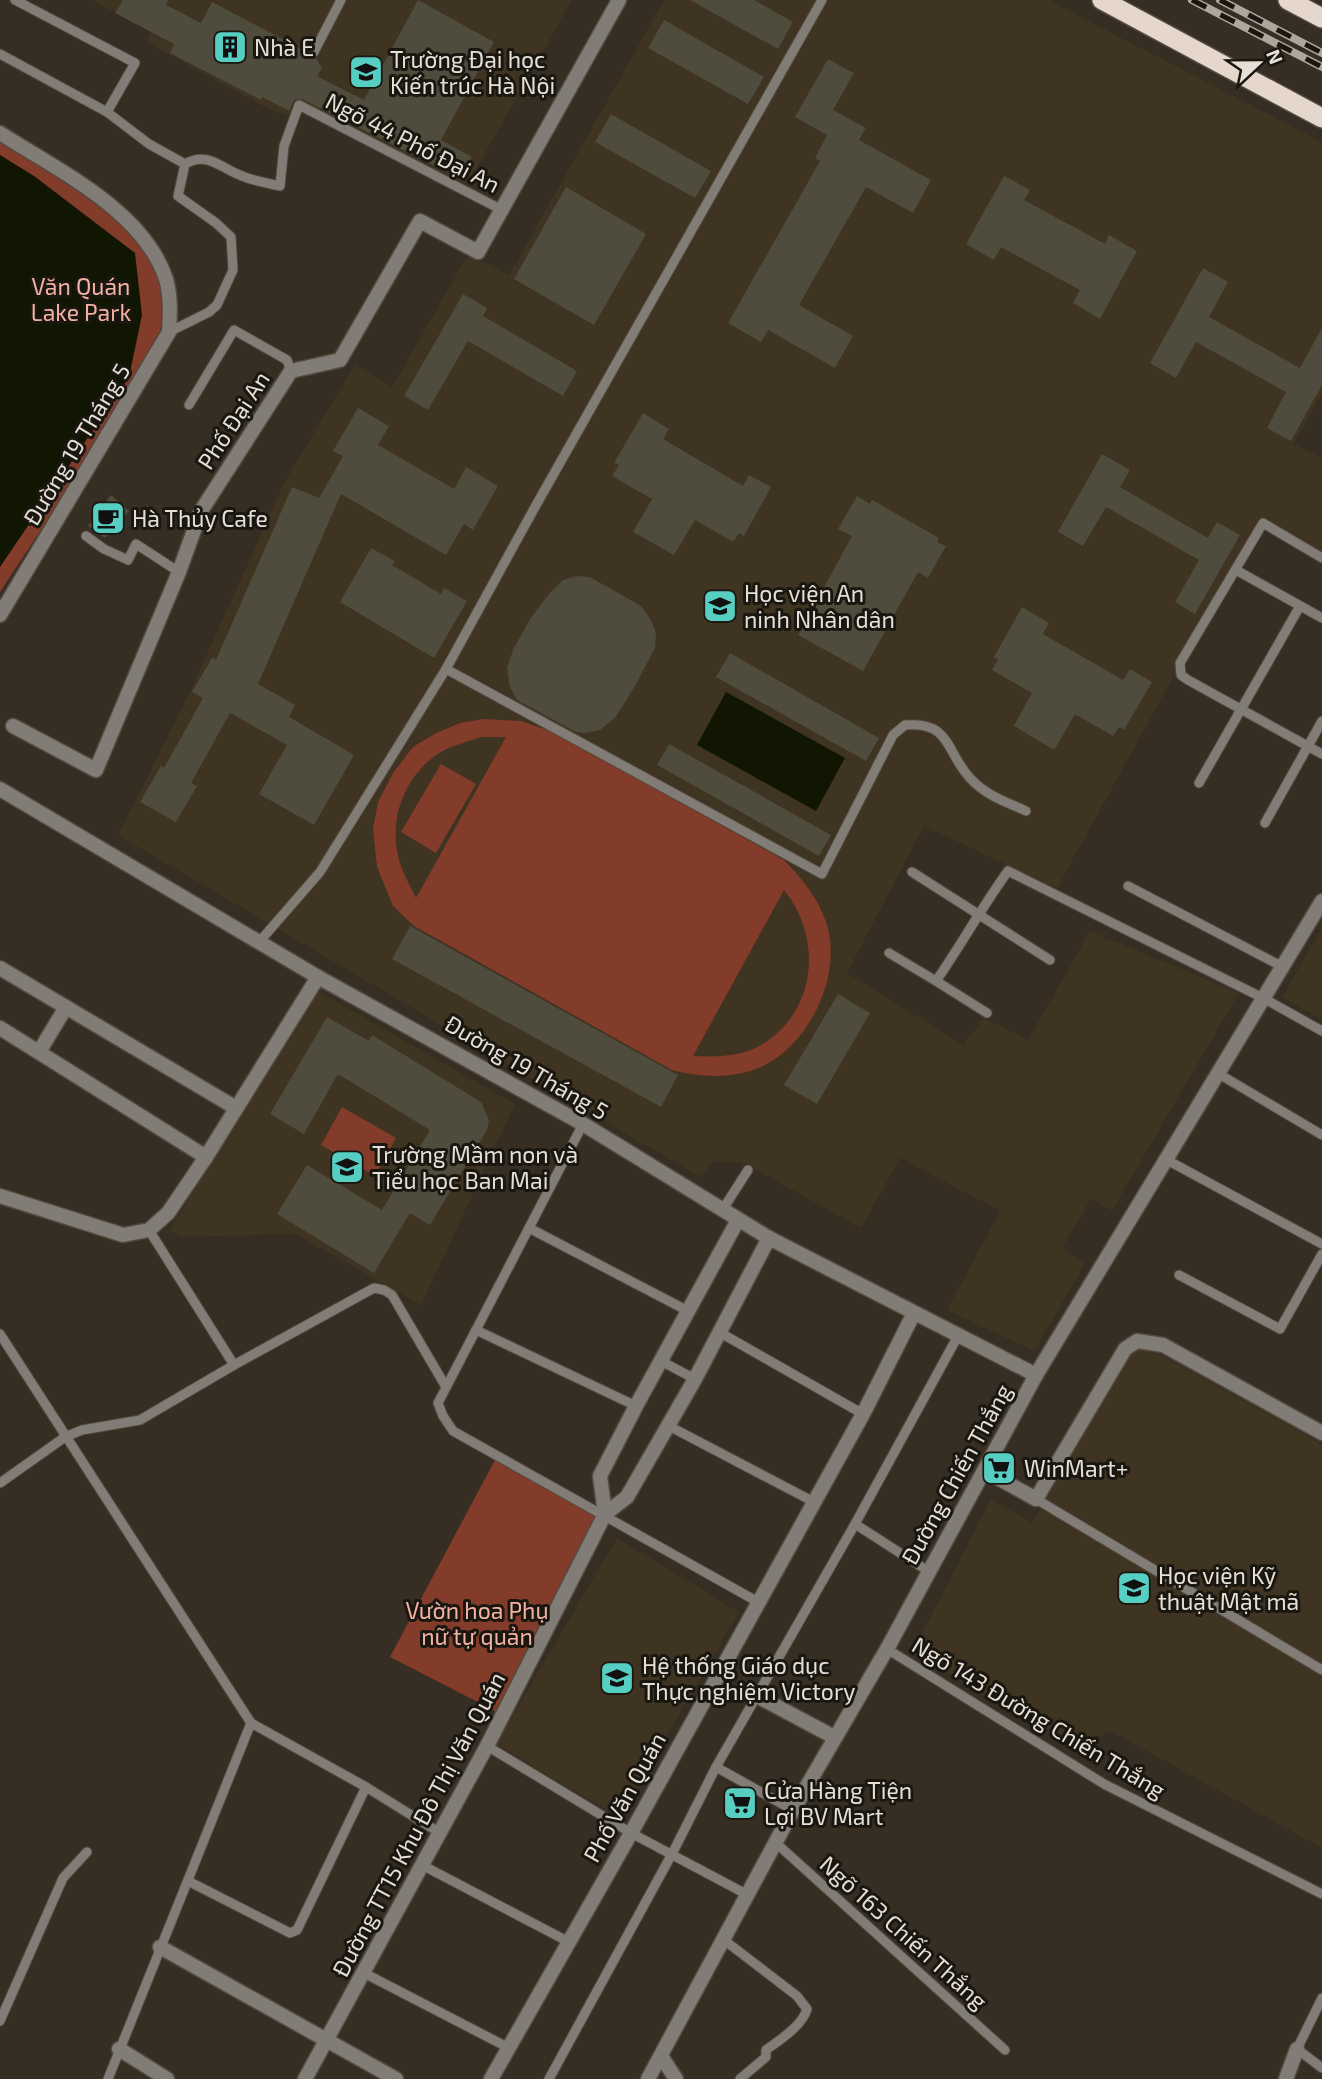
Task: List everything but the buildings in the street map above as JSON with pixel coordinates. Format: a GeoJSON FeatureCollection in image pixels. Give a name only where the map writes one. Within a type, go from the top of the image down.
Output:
{"type":"FeatureCollection","features":[{"type":"Feature","properties":{"kind":"highway"},"geometry":{"type":"LineString","coordinates":[[1102,0],[1322,118]]}},
{"type":"Feature","properties":{"kind":"highway"},"geometry":{"type":"LineString","coordinates":[[1288,0],[1322,18]]}},
{"type":"Feature","properties":{"kind":"street","name":"Phố Đại An"},"geometry":{"type":"LineString","coordinates":[[13,726],[96,770],[179,572],[201,511],[291,371],[340,360],[420,221],[478,252],[620,0]]}},
{"type":"Feature","properties":{"kind":"street"},"geometry":{"type":"LineString","coordinates":[[0,133],[113,206],[136,229],[153,251],[166,279],[171,307],[169,332]]}},
{"type":"Feature","properties":{"kind":"street","name":"Đường 19 Tháng 5"},"geometry":{"type":"LineString","coordinates":[[0,615],[169,332]]}},
{"type":"Feature","properties":{"kind":"street","name":"Đường 19 Tháng 5"},"geometry":{"type":"LineString","coordinates":[[0,789],[318,977],[583,1124],[769,1238],[1036,1375]]}},
{"type":"Feature","properties":{"kind":"street","name":"Đường Chiến Thắng"},"geometry":{"type":"LineString","coordinates":[[648,2079],[793,1810],[887,1649],[1036,1375],[1322,901]]}},
{"type":"Feature","properties":{"kind":"street"},"geometry":{"type":"LineString","coordinates":[[0,968],[236,1108]]}},
{"type":"Feature","properties":{"kind":"street"},"geometry":{"type":"LineString","coordinates":[[0,1196],[123,1235],[149,1230],[168,1213],[206,1157],[318,977]]}},
{"type":"Feature","properties":{"kind":"street"},"geometry":{"type":"LineString","coordinates":[[39,1052],[66,1007]]}},
{"type":"Feature","properties":{"kind":"street"},"geometry":{"type":"LineString","coordinates":[[0,1028],[206,1157]]}},
{"type":"Feature","properties":{"kind":"street"},"geometry":{"type":"LineString","coordinates":[[605,1514],[600,1476],[738,1220]]}},
{"type":"Feature","properties":{"kind":"street"},"geometry":{"type":"LineString","coordinates":[[605,1514],[627,1497],[695,1379],[769,1238]]}},
{"type":"Feature","properties":{"kind":"street","name":"Phố Văn Quán"},"geometry":{"type":"LineString","coordinates":[[491,2079],[863,1414],[914,1313]]}},
{"type":"Feature","properties":{"kind":"street"},"geometry":{"type":"LineString","coordinates":[[985,1471],[1036,1499],[1125,1349],[1137,1341],[1163,1346],[1322,1433]]}},
{"type":"Feature","properties":{"kind":"street","name":"Đường TT15 Khu Đô Thị Văn Quán"},"geometry":{"type":"LineString","coordinates":[[305,2079],[487,1746],[605,1514]]}},
{"type":"Feature","properties":{"kind":"street"},"geometry":{"type":"LineString","coordinates":[[757,1696],[834,1737]]}},
{"type":"Feature","properties":{"kind":"street"},"geometry":{"type":"LineString","coordinates":[[160,1947],[396,2079]]}},
{"type":"Feature","properties":{"kind":"street"},"geometry":{"type":"LineString","coordinates":[[119,2049],[167,2079]]}},
{"type":"Feature","properties":{"kind":"street"},"geometry":{"type":"LineString","coordinates":[[1286,2079],[1297,2049]]}},
{"type":"Feature","properties":{"kind":"street"},"geometry":{"type":"LineString","coordinates":[[661,2056],[676,2079]]}},
{"type":"Feature","properties":{"kind":"lane"},"geometry":{"type":"LineString","coordinates":[[15,0],[135,63],[107,112]]}},
{"type":"Feature","properties":{"kind":"lane"},"geometry":{"type":"LineString","coordinates":[[314,52],[341,0]]}},
{"type":"Feature","properties":{"kind":"lane"},"geometry":{"type":"LineString","coordinates":[[260,941],[320,872],[446,669],[822,0]]}},
{"type":"Feature","properties":{"kind":"lane"},"geometry":{"type":"LineString","coordinates":[[0,54],[107,112],[149,144],[185,164],[178,196],[231,237],[233,270],[217,305],[209,312],[169,332]]}},
{"type":"Feature","properties":{"kind":"lane","name":"Ngõ 44 Phố Đại An"},"geometry":{"type":"LineString","coordinates":[[185,164],[196,158],[208,159],[242,176],[280,186],[284,146],[299,105],[502,210]]}},
{"type":"Feature","properties":{"kind":"lane"},"geometry":{"type":"LineString","coordinates":[[189,404],[234,330],[287,360],[291,371]]}},
{"type":"Feature","properties":{"kind":"lane"},"geometry":{"type":"LineString","coordinates":[[1322,558],[1264,523],[1180,663],[1181,675],[1322,754]]}},
{"type":"Feature","properties":{"kind":"lane"},"geometry":{"type":"LineString","coordinates":[[86,536],[104,549],[128,560],[136,544],[179,572]]}},
{"type":"Feature","properties":{"kind":"lane"},"geometry":{"type":"LineString","coordinates":[[1236,570],[1322,618]]}},
{"type":"Feature","properties":{"kind":"lane"},"geometry":{"type":"LineString","coordinates":[[1199,783],[1300,606]]}},
{"type":"Feature","properties":{"kind":"lane"},"geometry":{"type":"LineString","coordinates":[[446,669],[822,874],[893,735],[905,724],[932,726],[943,735],[971,779],[991,795],[1026,811]]}},
{"type":"Feature","properties":{"kind":"lane"},"geometry":{"type":"LineString","coordinates":[[1265,823],[1322,721]]}},
{"type":"Feature","properties":{"kind":"lane"},"geometry":{"type":"LineString","coordinates":[[936,981],[977,914],[1008,871],[1265,999],[1322,1031]]}},
{"type":"Feature","properties":{"kind":"lane"},"geometry":{"type":"LineString","coordinates":[[912,872],[1050,960]]}},
{"type":"Feature","properties":{"kind":"lane"},"geometry":{"type":"LineString","coordinates":[[1128,886],[1283,967]]}},
{"type":"Feature","properties":{"kind":"lane"},"geometry":{"type":"LineString","coordinates":[[889,953],[987,1013]]}},
{"type":"Feature","properties":{"kind":"lane"},"geometry":{"type":"LineString","coordinates":[[1219,1074],[1322,1135]]}},
{"type":"Feature","properties":{"kind":"lane"},"geometry":{"type":"LineString","coordinates":[[583,1124],[438,1403],[453,1431],[758,1602]]}},
{"type":"Feature","properties":{"kind":"lane"},"geometry":{"type":"LineString","coordinates":[[1167,1160],[1322,1244]]}},
{"type":"Feature","properties":{"kind":"lane"},"geometry":{"type":"LineString","coordinates":[[723,1209],[748,1170]]}},
{"type":"Feature","properties":{"kind":"lane"},"geometry":{"type":"LineString","coordinates":[[529,1228],[688,1311]]}},
{"type":"Feature","properties":{"kind":"lane"},"geometry":{"type":"LineString","coordinates":[[149,1230],[234,1365]]}},
{"type":"Feature","properties":{"kind":"lane"},"geometry":{"type":"LineString","coordinates":[[1179,1275],[1280,1329],[1322,1254]]}},
{"type":"Feature","properties":{"kind":"lane"},"geometry":{"type":"LineString","coordinates":[[0,1483],[65,1437],[82,1430],[140,1420],[374,1288],[393,1295],[446,1387]]}},
{"type":"Feature","properties":{"kind":"lane"},"geometry":{"type":"LineString","coordinates":[[476,1330],[636,1406]]}},
{"type":"Feature","properties":{"kind":"lane"},"geometry":{"type":"LineString","coordinates":[[719,1332],[863,1414]]}},
{"type":"Feature","properties":{"kind":"lane"},"geometry":{"type":"LineString","coordinates":[[0,1334],[251,1723],[366,1787],[440,1833]]}},
{"type":"Feature","properties":{"kind":"lane"},"geometry":{"type":"LineString","coordinates":[[549,2079],[716,1767],[959,1335]]}},
{"type":"Feature","properties":{"kind":"lane"},"geometry":{"type":"LineString","coordinates":[[661,1361],[695,1379]]}},
{"type":"Feature","properties":{"kind":"lane"},"geometry":{"type":"LineString","coordinates":[[667,1425],[814,1502]]}},
{"type":"Feature","properties":{"kind":"lane"},"geometry":{"type":"LineString","coordinates":[[1036,1499],[1322,1670]]}},
{"type":"Feature","properties":{"kind":"lane"},"geometry":{"type":"LineString","coordinates":[[855,1524],[928,1571]]}},
{"type":"Feature","properties":{"kind":"lane","name":"Ngõ 143 Đường Chiến Thắng"},"geometry":{"type":"LineString","coordinates":[[887,1649],[1104,1784],[1322,1894]]}},
{"type":"Feature","properties":{"kind":"lane"},"geometry":{"type":"LineString","coordinates":[[108,2079],[251,1723]]}},
{"type":"Feature","properties":{"kind":"lane"},"geometry":{"type":"LineString","coordinates":[[487,1746],[631,1833],[748,1895]]}},
{"type":"Feature","properties":{"kind":"lane"},"geometry":{"type":"LineString","coordinates":[[716,1767],[793,1810]]}},
{"type":"Feature","properties":{"kind":"lane"},"geometry":{"type":"LineString","coordinates":[[188,1881],[290,1933],[297,1930],[366,1787]]}},
{"type":"Feature","properties":{"kind":"lane","name":"Ngõ 163 Chiến Thắng"},"geometry":{"type":"LineString","coordinates":[[776,1843],[1005,2050]]}},
{"type":"Feature","properties":{"kind":"lane"},"geometry":{"type":"LineString","coordinates":[[0,2021],[63,1878],[87,1852]]}},
{"type":"Feature","properties":{"kind":"lane"},"geometry":{"type":"LineString","coordinates":[[422,1866],[569,1941]]}},
{"type":"Feature","properties":{"kind":"lane"},"geometry":{"type":"LineString","coordinates":[[724,1940],[797,1996],[808,2012],[786,2035],[766,2050],[766,2057],[740,2079]]}},
{"type":"Feature","properties":{"kind":"lane"},"geometry":{"type":"LineString","coordinates":[[364,1973],[509,2048]]}},
{"type":"Feature","properties":{"kind":"lane"},"geometry":{"type":"LineString","coordinates":[[1322,1998],[1297,2049],[1322,2068]]}},
{"type":"Feature","properties":{"kind":"shaded area","name":"Trường Đại học Kiến trúc Hà Nội"},"geometry":{"type":"Polygon","coordinates":[[[92,0],[572,0],[467,185],[322,115],[302,101],[290,116],[268,109],[146,42],[151,32],[92,0]]]}},
{"type":"Feature","properties":{"kind":"shaded area","name":"Học viện An ninh Nhân dân"},"geometry":{"type":"Polygon","coordinates":[[[664,0],[1048,0],[1322,142],[1322,394],[1294,444],[1322,458],[1322,552],[1261,518],[1057,888],[924,826],[847,973],[963,1045],[984,1018],[1028,1040],[1090,931],[1239,993],[1112,1211],[1091,1198],[1062,1249],[1085,1264],[1034,1351],[947,1310],[1000,1211],[900,1158],[861,1228],[742,1162],[714,1162],[700,1177],[118,835],[188,696],[285,481],[355,365],[392,387],[468,254],[509,275],[664,0]]]}},
{"type":"Feature","properties":{"kind":"shaded area","name":"Văn Quán Lake Park"},"geometry":{"type":"Polygon","coordinates":[[[0,155],[34,176],[135,253],[142,315],[129,377],[0,567],[0,155]]]}},
{"type":"Feature","properties":{"kind":"shaded area"},"geometry":{"type":"Polygon","coordinates":[[[726,692],[845,758],[816,811],[697,745],[726,692]]]}},
{"type":"Feature","properties":{"kind":"shaded area"},"geometry":{"type":"Polygon","coordinates":[[[1322,928],[1322,1020],[1282,997],[1322,928]]]}},
{"type":"Feature","properties":{"kind":"shaded area","name":"Trường Mầm non và Tiểu học Ban Mai"},"geometry":{"type":"Polygon","coordinates":[[[318,991],[515,1104],[421,1305],[295,1234],[183,1237],[169,1231],[318,991]]]}},
{"type":"Feature","properties":{"kind":"shaded area","name":"Học viện Kỹ thuật Mật mã"},"geometry":{"type":"Polygon","coordinates":[[[1141,1344],[1322,1444],[1322,1848],[1109,1730],[1084,1748],[912,1653],[991,1499],[1032,1523],[1130,1349],[1141,1344]]]}},
{"type":"Feature","properties":{"kind":"shaded area","name":"Hệ thống Giáo dục Thực nghiệm Victory"},"geometry":{"type":"Polygon","coordinates":[[[617,1538],[739,1612],[619,1817],[496,1744],[617,1538]]]}},
{"type":"Feature","properties":{"kind":"green space","name":"Văn Quán Lake Park"},"geometry":{"type":"Polygon","coordinates":[[[0,136],[110,208],[136,231],[163,280],[160,349],[0,592],[0,136]]]}},
{"type":"Feature","properties":{"kind":"green space"},"geometry":{"type":"Polygon","coordinates":[[[484,719],[521,721],[553,732],[784,860],[814,896],[826,922],[830,942],[826,986],[818,1007],[792,1045],[775,1059],[746,1072],[714,1076],[672,1070],[414,926],[393,906],[377,867],[373,829],[378,802],[393,773],[413,747],[460,723],[484,719]],[[481,737],[436,755],[420,770],[404,795],[396,824],[396,839],[402,869],[416,898],[506,737],[481,737]],[[784,890],[693,1056],[728,1055],[753,1049],[780,1031],[794,1014],[808,973],[809,951],[797,909],[784,890]]]}},
{"type":"Feature","properties":{"kind":"green space"},"geometry":{"type":"Polygon","coordinates":[[[441,764],[476,784],[436,853],[401,832],[441,764]]]}},
{"type":"Feature","properties":{"kind":"green space"},"geometry":{"type":"Polygon","coordinates":[[[342,1107],[396,1138],[375,1176],[321,1145],[342,1107]]]}},
{"type":"Feature","properties":{"kind":"green space","name":"Vườn hoa Phụ nữ tự quản"},"geometry":{"type":"Polygon","coordinates":[[[496,1458],[601,1515],[501,1714],[390,1657],[496,1458]]]}},
{"type":"Feature","properties":{"kind":"railway"},"geometry":{"type":"LineString","coordinates":[[1192,0],[1322,67]]}},
{"type":"Feature","properties":{"kind":"railway"},"geometry":{"type":"LineString","coordinates":[[1220,0],[1322,53]]}},
{"type":"Feature","properties":{"kind":"place","name":"Nhà E"},"geometry":{"type":"Point","coordinates":[230,47]}},
{"type":"Feature","properties":{"kind":"place","name":"Trường Đại học Kiến trúc Hà Nội"},"geometry":{"type":"Point","coordinates":[366,72]}},
{"type":"Feature","properties":{"kind":"place","name":"Hà Thủy Cafe"},"geometry":{"type":"Point","coordinates":[108,518]}},
{"type":"Feature","properties":{"kind":"place","name":"Học viện An ninh Nhân dân"},"geometry":{"type":"Point","coordinates":[720,606]}},
{"type":"Feature","properties":{"kind":"place","name":"Trường Mầm non và Tiểu học Ban Mai"},"geometry":{"type":"Point","coordinates":[347,1167]}},
{"type":"Feature","properties":{"kind":"place","name":"WinMart+"},"geometry":{"type":"Point","coordinates":[999,1468]}},
{"type":"Feature","properties":{"kind":"place","name":"Học viện Kỹ thuật Mật mã"},"geometry":{"type":"Point","coordinates":[1134,1588]}},
{"type":"Feature","properties":{"kind":"place","name":"Hệ thống Giáo dục Thực nghiệm Victory"},"geometry":{"type":"Point","coordinates":[617,1678]}},
{"type":"Feature","properties":{"kind":"place","name":"Cửa Hàng Tiện Lợi BV Mart"},"geometry":{"type":"Point","coordinates":[740,1803]}}]}
